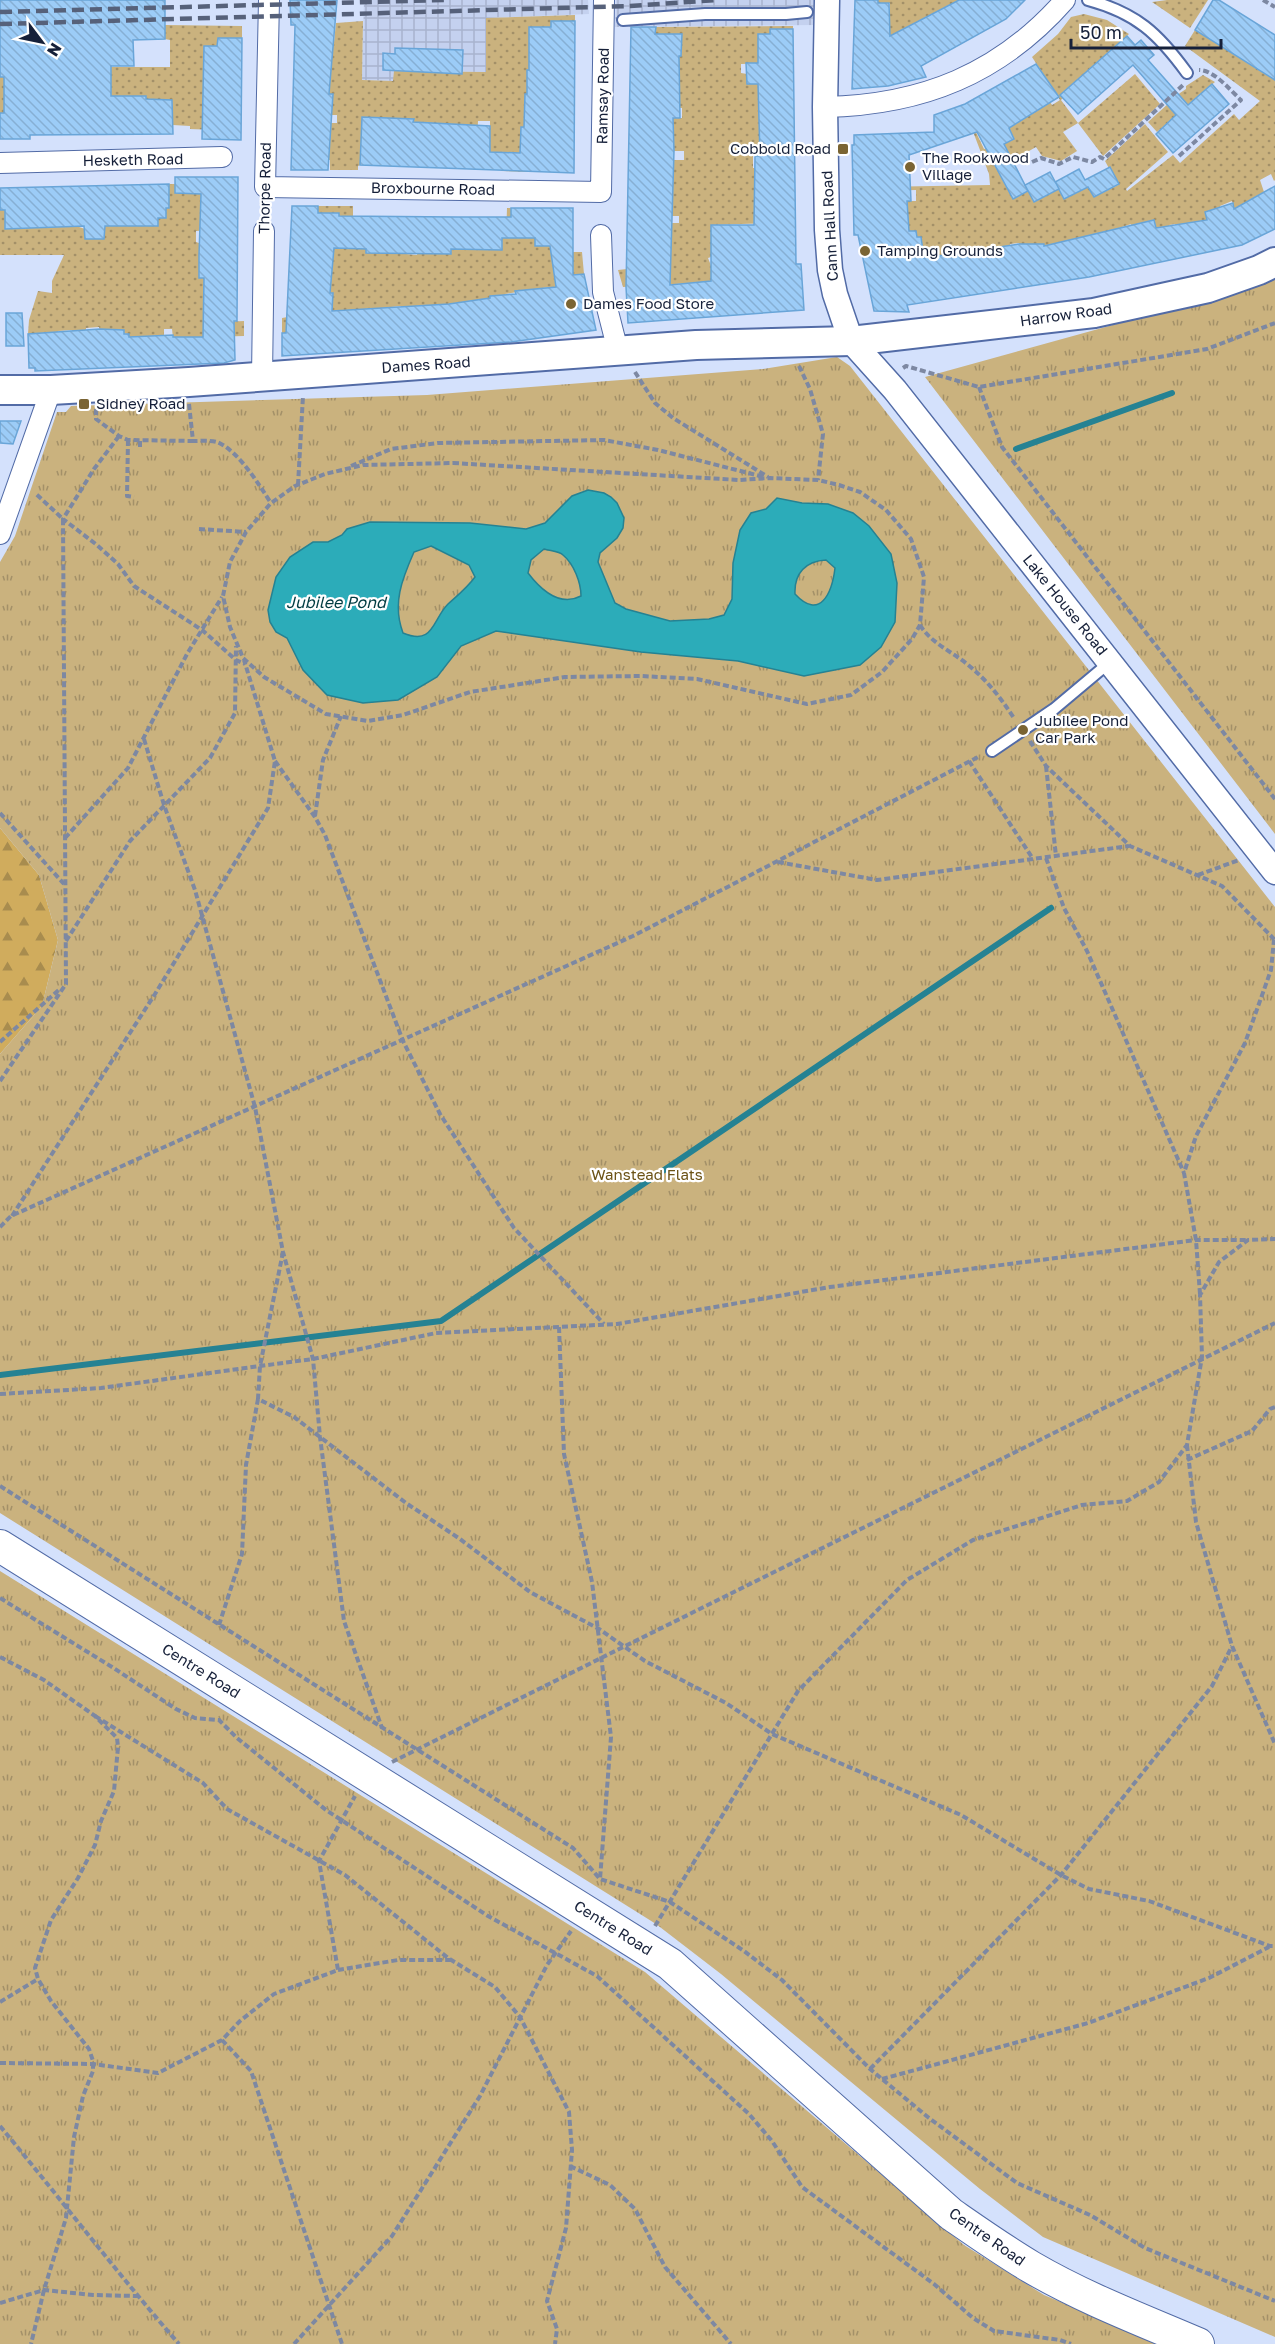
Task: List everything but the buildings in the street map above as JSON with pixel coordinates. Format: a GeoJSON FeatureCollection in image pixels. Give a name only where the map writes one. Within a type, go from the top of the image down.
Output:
{"type":"FeatureCollection","features":[{"type":"Feature","properties":{"kind":"main road","name":"Harrow Road"},"geometry":{"type":"LineString","coordinates":[[851,341],[1094,313],[1208,288],[1275,262]]}},
{"type":"Feature","properties":{"kind":"main road","name":"Dames Road"},"geometry":{"type":"LineString","coordinates":[[0,390],[51,390],[624,358],[696,345],[851,341]]}},
{"type":"Feature","properties":{"kind":"main road","name":"Centre Road"},"geometry":{"type":"LineString","coordinates":[[0,1546],[670,1964],[951,2214],[967,2225],[1031,2267],[1076,2291],[1198,2344]]}},
{"type":"Feature","properties":{"kind":"street","name":"Thorpe Road"},"geometry":{"type":"LineString","coordinates":[[265,188],[269,0]]}},
{"type":"Feature","properties":{"kind":"street","name":"Ramsay Road"},"geometry":{"type":"LineString","coordinates":[[600,192],[604,0]]}},
{"type":"Feature","properties":{"kind":"street"},"geometry":{"type":"LineString","coordinates":[[825,107],[875,104],[924,94],[950,84],[1012,50],[1046,22],[1065,0]]}},
{"type":"Feature","properties":{"kind":"street","name":"Cann Hall Road"},"geometry":{"type":"LineString","coordinates":[[817,6],[825,107],[830,270],[835,294],[851,341]]}},
{"type":"Feature","properties":{"kind":"street","name":"Hesketh Road"},"geometry":{"type":"LineString","coordinates":[[0,163],[222,157]]}},
{"type":"Feature","properties":{"kind":"street","name":"Broxbourne Road"},"geometry":{"type":"LineString","coordinates":[[265,188],[600,192]]}},
{"type":"Feature","properties":{"kind":"street","name":"Thorpe Road"},"geometry":{"type":"LineString","coordinates":[[262,377],[264,231]]}},
{"type":"Feature","properties":{"kind":"street"},"geometry":{"type":"LineString","coordinates":[[601,235],[603,292],[624,358]]}},
{"type":"Feature","properties":{"kind":"street","name":"Lake House Road"},"geometry":{"type":"LineString","coordinates":[[851,341],[895,390],[1270,866]]}},
{"type":"Feature","properties":{"kind":"street"},"geometry":{"type":"LineString","coordinates":[[0,534],[51,390]]}},
{"type":"Feature","properties":{"kind":"lane"},"geometry":{"type":"LineString","coordinates":[[1088,0],[1123,12],[1139,22],[1169,48],[1187,73]]}},
{"type":"Feature","properties":{"kind":"lane"},"geometry":{"type":"LineString","coordinates":[[623,20],[705,14],[786,14],[817,6]]}},
{"type":"Feature","properties":{"kind":"lane"},"geometry":{"type":"LineString","coordinates":[[992,751],[1054,709],[1110,662]]}},
{"type":"Feature","properties":{"kind":"path"},"geometry":{"type":"LineString","coordinates":[[1263,0],[1275,7]]}},
{"type":"Feature","properties":{"kind":"path"},"geometry":{"type":"LineString","coordinates":[[1032,162],[1041,158],[1059,164],[1073,157],[1092,162],[1100,157],[1104,159],[1182,88],[1187,73],[1203,69],[1241,100],[1179,156]]}},
{"type":"Feature","properties":{"kind":"path"},"geometry":{"type":"LineString","coordinates":[[901,370],[906,366],[979,387],[1207,349],[1275,323]]}},
{"type":"Feature","properties":{"kind":"path"},"geometry":{"type":"LineString","coordinates":[[624,358],[655,403],[673,418],[770,478]]}},
{"type":"Feature","properties":{"kind":"path"},"geometry":{"type":"LineString","coordinates":[[798,364],[810,389],[823,434],[818,480]]}},
{"type":"Feature","properties":{"kind":"path"},"geometry":{"type":"LineString","coordinates":[[94,386],[96,419],[118,436],[140,441],[217,442],[231,452],[253,476],[271,503]]}},
{"type":"Feature","properties":{"kind":"path"},"geometry":{"type":"LineString","coordinates":[[979,387],[1002,447],[1275,799]]}},
{"type":"Feature","properties":{"kind":"path"},"geometry":{"type":"LineString","coordinates":[[298,485],[303,391]]}},
{"type":"Feature","properties":{"kind":"path"},"geometry":{"type":"LineString","coordinates":[[189,397],[193,441]]}},
{"type":"Feature","properties":{"kind":"path"},"geometry":{"type":"LineString","coordinates":[[0,1081],[66,984],[63,519],[118,436]]}},
{"type":"Feature","properties":{"kind":"path"},"geometry":{"type":"LineString","coordinates":[[128,440],[127,496],[134,497]]}},
{"type":"Feature","properties":{"kind":"path"},"geometry":{"type":"LineString","coordinates":[[65,839],[129,768],[187,654],[223,596],[230,562],[246,532],[271,503],[298,485],[392,448],[479,441],[604,440],[658,450],[770,478]]}},
{"type":"Feature","properties":{"kind":"path"},"geometry":{"type":"LineString","coordinates":[[140,441],[140,447]]}},
{"type":"Feature","properties":{"kind":"path"},"geometry":{"type":"LineString","coordinates":[[243,658],[291,694],[326,714],[368,721],[403,715],[470,692],[565,677],[641,675],[697,680],[807,704],[851,695],[882,672],[912,639],[920,625],[924,577],[911,539],[886,510],[860,492],[818,480],[770,478],[740,480],[453,464],[363,465],[340,470]]}},
{"type":"Feature","properties":{"kind":"path"},"geometry":{"type":"LineString","coordinates":[[19,483],[30,488],[63,519],[97,545],[118,564],[134,586],[202,630],[236,660],[255,669]]}},
{"type":"Feature","properties":{"kind":"path"},"geometry":{"type":"LineString","coordinates":[[199,530],[246,532]]}},
{"type":"Feature","properties":{"kind":"path"},"geometry":{"type":"LineString","coordinates":[[223,596],[230,627],[243,658],[275,761],[325,835],[403,1041],[440,1114],[514,1227],[605,1324]]}},
{"type":"Feature","properties":{"kind":"path"},"geometry":{"type":"LineString","coordinates":[[920,625],[927,636],[968,664],[994,688],[1009,710]]}},
{"type":"Feature","properties":{"kind":"path"},"geometry":{"type":"LineString","coordinates":[[65,941],[130,841],[210,758],[236,713],[236,643]]}},
{"type":"Feature","properties":{"kind":"path"},"geometry":{"type":"LineString","coordinates":[[315,817],[323,760],[341,716]]}},
{"type":"Feature","properties":{"kind":"path"},"geometry":{"type":"LineString","coordinates":[[144,739],[164,805],[195,890],[255,1107],[283,1252],[313,1359],[320,1437],[344,1621],[382,1728]]}},
{"type":"Feature","properties":{"kind":"path"},"geometry":{"type":"LineString","coordinates":[[11,1216],[633,936],[969,760],[992,751]]}},
{"type":"Feature","properties":{"kind":"path"},"geometry":{"type":"LineString","coordinates":[[1037,751],[1046,766],[1130,846],[1222,886],[1274,940],[1271,970],[1245,1043],[1196,1136],[1184,1173]]}},
{"type":"Feature","properties":{"kind":"path"},"geometry":{"type":"LineString","coordinates":[[969,760],[1033,859]]}},
{"type":"Feature","properties":{"kind":"path"},"geometry":{"type":"LineString","coordinates":[[0,1227],[11,1216],[155,994],[268,808],[275,761]]}},
{"type":"Feature","properties":{"kind":"path"},"geometry":{"type":"LineString","coordinates":[[1046,766],[1056,856]]}},
{"type":"Feature","properties":{"kind":"path"},"geometry":{"type":"LineString","coordinates":[[0,813],[65,885]]}},
{"type":"Feature","properties":{"kind":"path"},"geometry":{"type":"LineString","coordinates":[[777,862],[877,880],[1130,846]]}},
{"type":"Feature","properties":{"kind":"path"},"geometry":{"type":"LineString","coordinates":[[1046,858],[1064,908],[1087,951],[1184,1173],[1196,1240],[1200,1295],[1202,1358],[1187,1445],[1196,1522],[1232,1646],[1275,1744]]}},
{"type":"Feature","properties":{"kind":"path"},"geometry":{"type":"LineString","coordinates":[[1198,875],[1242,859],[1270,866]]}},
{"type":"Feature","properties":{"kind":"path"},"geometry":{"type":"LineString","coordinates":[[0,1042],[66,984]]}},
{"type":"Feature","properties":{"kind":"path"},"geometry":{"type":"LineString","coordinates":[[0,1394],[101,1388],[313,1359],[436,1334],[605,1324],[831,1287],[1196,1240],[1275,1239]]}},
{"type":"Feature","properties":{"kind":"path"},"geometry":{"type":"LineString","coordinates":[[1200,1295],[1219,1262],[1248,1240]]}},
{"type":"Feature","properties":{"kind":"path"},"geometry":{"type":"LineString","coordinates":[[219,1625],[242,1554],[246,1465],[258,1399],[260,1366],[283,1252]]}},
{"type":"Feature","properties":{"kind":"path"},"geometry":{"type":"LineString","coordinates":[[338,1970],[319,1861],[368,1774],[1275,1323]]}},
{"type":"Feature","properties":{"kind":"path"},"geometry":{"type":"LineString","coordinates":[[560,1327],[564,1454],[592,1582],[611,1737],[600,1879]]}},
{"type":"Feature","properties":{"kind":"path"},"geometry":{"type":"LineString","coordinates":[[258,1399],[294,1417],[406,1503],[460,1539],[530,1592],[599,1629],[645,1661],[726,1703],[772,1734],[961,1815],[1061,1875],[1089,1889],[1149,1901],[1273,1947]]}},
{"type":"Feature","properties":{"kind":"path"},"geometry":{"type":"LineString","coordinates":[[1187,1460],[1252,1431],[1270,1409],[1275,1407]]}},
{"type":"Feature","properties":{"kind":"path"},"geometry":{"type":"LineString","coordinates":[[641,1946],[798,1691],[907,1580],[973,1539],[1082,1505],[1127,1501],[1159,1482],[1187,1445]]}},
{"type":"Feature","properties":{"kind":"path"},"geometry":{"type":"LineString","coordinates":[[0,1486],[573,1848],[600,1879],[670,1902],[744,1951],[782,1980],[870,2069],[929,2118],[1017,2183],[1090,2216],[1145,2248],[1275,2301]]}},
{"type":"Feature","properties":{"kind":"path"},"geometry":{"type":"LineString","coordinates":[[0,1598],[176,1709],[195,1718],[219,1720],[237,1738],[326,1810],[488,1916],[597,1976],[749,2114],[772,2141],[802,2187],[934,2283],[973,2318],[994,2331],[1060,2340],[1071,2344]]}},
{"type":"Feature","properties":{"kind":"path"},"geometry":{"type":"LineString","coordinates":[[870,2069],[1061,1875],[1212,1686],[1232,1646]]}},
{"type":"Feature","properties":{"kind":"path"},"geometry":{"type":"LineString","coordinates":[[0,1657],[44,1680],[95,1716],[203,1783],[227,1809],[345,1875],[452,1960],[495,1987],[520,2017],[569,2112],[570,2166],[566,2228],[547,2301],[557,2329],[555,2344]]}},
{"type":"Feature","properties":{"kind":"path"},"geometry":{"type":"LineString","coordinates":[[31,2344],[44,2290],[66,2218],[74,2137],[83,2096],[93,2071],[89,2049],[66,2023],[38,1979],[35,1968],[51,1920],[78,1878],[95,1845],[101,1821],[114,1791],[118,1756],[117,1738],[95,1716]]}},
{"type":"Feature","properties":{"kind":"path"},"geometry":{"type":"LineString","coordinates":[[294,2344],[392,2236],[480,2096],[547,1965],[585,1911]]}},
{"type":"Feature","properties":{"kind":"path"},"geometry":{"type":"LineString","coordinates":[[882,2079],[1088,2023],[1209,1978],[1273,1947]]}},
{"type":"Feature","properties":{"kind":"path"},"geometry":{"type":"LineString","coordinates":[[0,2062],[93,2064],[158,2073],[222,2040],[240,2021],[274,1994],[338,1970],[398,1960],[452,1960]]}},
{"type":"Feature","properties":{"kind":"path"},"geometry":{"type":"LineString","coordinates":[[0,2002],[38,1979]]}},
{"type":"Feature","properties":{"kind":"path"},"geometry":{"type":"LineString","coordinates":[[222,2040],[250,2072],[342,2344]]}},
{"type":"Feature","properties":{"kind":"path"},"geometry":{"type":"LineString","coordinates":[[0,2126],[67,2206],[137,2296],[179,2344]]}},
{"type":"Feature","properties":{"kind":"path"},"geometry":{"type":"LineString","coordinates":[[570,2166],[610,2186],[635,2209],[665,2267],[731,2344]]}},
{"type":"Feature","properties":{"kind":"path"},"geometry":{"type":"LineString","coordinates":[[0,2303],[44,2290],[93,2295],[137,2296]]}},
{"type":"Feature","properties":{"kind":"shaded area"},"geometry":{"type":"Polygon","coordinates":[[[364,0],[588,0],[589,14],[486,18],[486,72],[394,71],[394,81],[362,80],[364,0]]]}},
{"type":"Feature","properties":{"kind":"shaded area"},"geometry":{"type":"Polygon","coordinates":[[[616,0],[818,0],[817,25],[615,27],[616,0]]]}},
{"type":"Feature","properties":{"kind":"green space"},"geometry":{"type":"Polygon","coordinates":[[[878,0],[967,0],[955,20],[947,6],[929,16],[936,32],[905,70],[877,19],[890,18],[890,3],[878,3],[878,0]]]}},
{"type":"Feature","properties":{"kind":"green space"},"geometry":{"type":"Polygon","coordinates":[[[1208,0],[1190,28],[1152,2],[1208,0]]]}},
{"type":"Feature","properties":{"kind":"green space"},"geometry":{"type":"Polygon","coordinates":[[[1084,14],[1107,20],[1129,34],[1061,94],[1063,98],[1061,100],[1078,123],[1063,132],[1077,151],[1061,161],[1042,156],[1036,147],[998,169],[1013,198],[1028,191],[1059,189],[1064,199],[1088,187],[1094,197],[1118,185],[1105,161],[1145,124],[1168,152],[1126,189],[1127,191],[1173,155],[1180,163],[1234,114],[1239,120],[1260,101],[1185,46],[1195,30],[1275,80],[1275,180],[1271,174],[1260,180],[1264,192],[1255,197],[1238,221],[1232,201],[1220,206],[1220,210],[1206,212],[1207,220],[1176,226],[1175,224],[1169,225],[1170,229],[1157,230],[1154,220],[1148,221],[1149,226],[1132,227],[1131,224],[1119,228],[1123,247],[1084,237],[1076,238],[1046,258],[1044,244],[1035,244],[1022,263],[1019,243],[1010,244],[1010,248],[914,261],[912,251],[923,250],[921,238],[909,231],[906,201],[916,201],[916,190],[884,191],[876,187],[990,185],[989,174],[963,105],[984,149],[1014,139],[1006,122],[1041,88],[1052,105],[1060,100],[1032,57],[1058,34],[1071,17],[1084,14]]]}},
{"type":"Feature","properties":{"kind":"green space"},"geometry":{"type":"Polygon","coordinates":[[[575,15],[575,21],[551,21],[551,27],[529,27],[531,70],[527,70],[527,80],[550,81],[550,94],[525,94],[525,115],[549,127],[521,128],[521,137],[529,138],[529,172],[501,171],[501,152],[490,152],[490,121],[478,121],[477,144],[445,124],[433,127],[413,140],[413,119],[391,118],[390,140],[377,130],[377,117],[365,117],[358,170],[330,170],[330,160],[317,159],[317,123],[337,123],[337,115],[329,115],[333,94],[329,94],[330,77],[320,42],[334,42],[336,23],[363,21],[362,80],[393,81],[394,71],[486,72],[486,18],[575,15]]]}},
{"type":"Feature","properties":{"kind":"green space"},"geometry":{"type":"Polygon","coordinates":[[[165,25],[242,26],[242,38],[218,38],[217,46],[204,46],[204,63],[216,130],[190,129],[190,126],[173,125],[172,100],[163,100],[163,110],[146,100],[146,97],[111,108],[111,90],[4,94],[4,113],[0,113],[0,77],[25,67],[170,67],[170,40],[165,39],[165,25]]]}},
{"type":"Feature","properties":{"kind":"green space"},"geometry":{"type":"Polygon","coordinates":[[[793,26],[793,29],[770,30],[770,63],[741,64],[741,73],[747,74],[747,84],[770,84],[759,117],[759,156],[753,156],[753,168],[771,169],[758,192],[755,218],[771,223],[712,225],[711,257],[708,258],[712,268],[719,274],[711,275],[711,282],[623,287],[618,270],[671,264],[671,223],[679,223],[679,216],[672,216],[654,160],[684,160],[684,151],[673,151],[673,118],[682,118],[682,108],[674,108],[655,56],[681,56],[682,34],[655,34],[656,27],[793,26]]]}},
{"type":"Feature","properties":{"kind":"green space"},"geometry":{"type":"Polygon","coordinates":[[[1135,74],[1160,104],[1103,156],[1078,123],[1135,74]]]}},
{"type":"Feature","properties":{"kind":"green space"},"geometry":{"type":"Polygon","coordinates":[[[1203,75],[1215,82],[1157,132],[1148,122],[1186,89],[1186,86],[1203,75]]]}},
{"type":"Feature","properties":{"kind":"green space"},"geometry":{"type":"Polygon","coordinates":[[[169,184],[175,184],[175,193],[201,194],[216,230],[196,231],[196,242],[199,243],[215,278],[204,282],[203,304],[215,304],[215,314],[203,315],[203,323],[244,321],[244,336],[173,338],[172,329],[164,329],[164,337],[129,339],[129,334],[100,331],[99,327],[86,328],[86,335],[72,336],[72,330],[58,331],[58,342],[36,333],[28,334],[29,320],[38,291],[52,293],[52,281],[64,255],[0,255],[0,210],[5,210],[6,229],[26,229],[26,209],[85,229],[85,239],[104,239],[105,226],[112,226],[118,208],[118,226],[157,226],[158,218],[165,218],[166,208],[169,208],[169,184]]]}},
{"type":"Feature","properties":{"kind":"green space"},"geometry":{"type":"Polygon","coordinates":[[[318,206],[353,206],[353,238],[366,249],[367,253],[379,253],[406,237],[406,254],[417,255],[418,249],[431,238],[431,254],[451,254],[451,238],[462,249],[477,250],[478,239],[502,250],[502,238],[506,238],[507,208],[511,208],[511,223],[551,224],[536,246],[550,246],[550,252],[582,252],[584,274],[559,306],[549,287],[505,294],[510,314],[506,314],[498,295],[490,296],[491,307],[478,310],[478,300],[467,301],[469,317],[456,303],[439,305],[405,348],[401,306],[391,307],[392,324],[380,325],[378,308],[354,313],[307,329],[282,333],[282,318],[332,309],[333,293],[318,292],[324,273],[332,273],[332,266],[319,266],[338,213],[318,213],[318,206]]]}},
{"type":"Feature","properties":{"kind":"green space"},"geometry":{"type":"Polygon","coordinates":[[[1275,275],[1275,834],[925,377],[1196,302],[1275,275]]]}},
{"type":"Feature","properties":{"kind":"green space","name":"Wanstead Flats"},"geometry":{"type":"Polygon","coordinates":[[[837,357],[850,366],[1275,907],[1275,2337],[1043,2237],[980,2189],[721,1974],[656,1924],[0,1513],[0,1054],[42,1006],[58,940],[39,875],[0,828],[0,562],[15,536],[57,412],[66,412],[71,406],[427,395],[763,369],[837,357]]]}},
{"type":"Feature","properties":{"kind":"green space"},"geometry":{"type":"Polygon","coordinates":[[[0,828],[39,875],[58,940],[42,1006],[0,1054],[0,828]]]}},
{"type":"Feature","properties":{"kind":"green space"},"geometry":{"type":"Polygon","coordinates":[[[0,1571],[645,1972],[964,2245],[1044,2295],[1161,2344],[0,2344],[0,1571]]]}},
{"type":"Feature","properties":{"kind":"water","name":"Jubilee Pond"},"geometry":{"type":"Polygon","coordinates":[[[588,490],[604,493],[617,503],[624,518],[623,528],[617,538],[600,553],[598,562],[615,603],[626,609],[670,621],[709,619],[724,615],[732,599],[733,563],[740,530],[751,513],[766,509],[777,498],[802,503],[828,504],[853,513],[869,526],[891,554],[897,583],[895,622],[881,647],[860,665],[804,676],[738,661],[641,652],[496,631],[461,646],[437,677],[398,700],[363,703],[327,695],[303,670],[287,638],[276,632],[270,622],[268,610],[276,577],[290,557],[313,542],[328,542],[342,535],[347,529],[370,522],[470,523],[526,529],[545,523],[572,496],[588,490]],[[431,546],[414,552],[402,582],[398,612],[403,633],[421,636],[427,634],[448,604],[475,577],[469,565],[431,546]],[[544,549],[531,560],[528,573],[545,591],[558,598],[573,599],[581,596],[576,574],[567,559],[559,553],[544,549]],[[826,560],[807,566],[799,574],[795,587],[795,594],[811,605],[818,604],[828,594],[835,568],[826,560]]]}},
{"type":"Feature","properties":{"kind":"waterway"},"geometry":{"type":"LineString","coordinates":[[1016,449],[1172,393]]}},
{"type":"Feature","properties":{"kind":"waterway"},"geometry":{"type":"LineString","coordinates":[[0,1375],[441,1321],[1051,908]]}},
{"type":"Feature","properties":{"kind":"railway"},"geometry":{"type":"LineString","coordinates":[[0,12],[444,0]]}},
{"type":"Feature","properties":{"kind":"railway"},"geometry":{"type":"LineString","coordinates":[[0,24],[630,6],[718,0]]}},
{"type":"Feature","properties":{"kind":"place","name":"Cobbold Road"},"geometry":{"type":"Point","coordinates":[843,149]}},
{"type":"Feature","properties":{"kind":"place","name":"The Rookwood Village"},"geometry":{"type":"Point","coordinates":[910,167]}},
{"type":"Feature","properties":{"kind":"place","name":"Tamping Grounds"},"geometry":{"type":"Point","coordinates":[865,251]}},
{"type":"Feature","properties":{"kind":"place","name":"Dames Food Store"},"geometry":{"type":"Point","coordinates":[571,304]}},
{"type":"Feature","properties":{"kind":"place","name":"Sidney Road"},"geometry":{"type":"Point","coordinates":[84,404]}},
{"type":"Feature","properties":{"kind":"place","name":"Jubilee Pond Car Park"},"geometry":{"type":"Point","coordinates":[1023,730]}}]}
